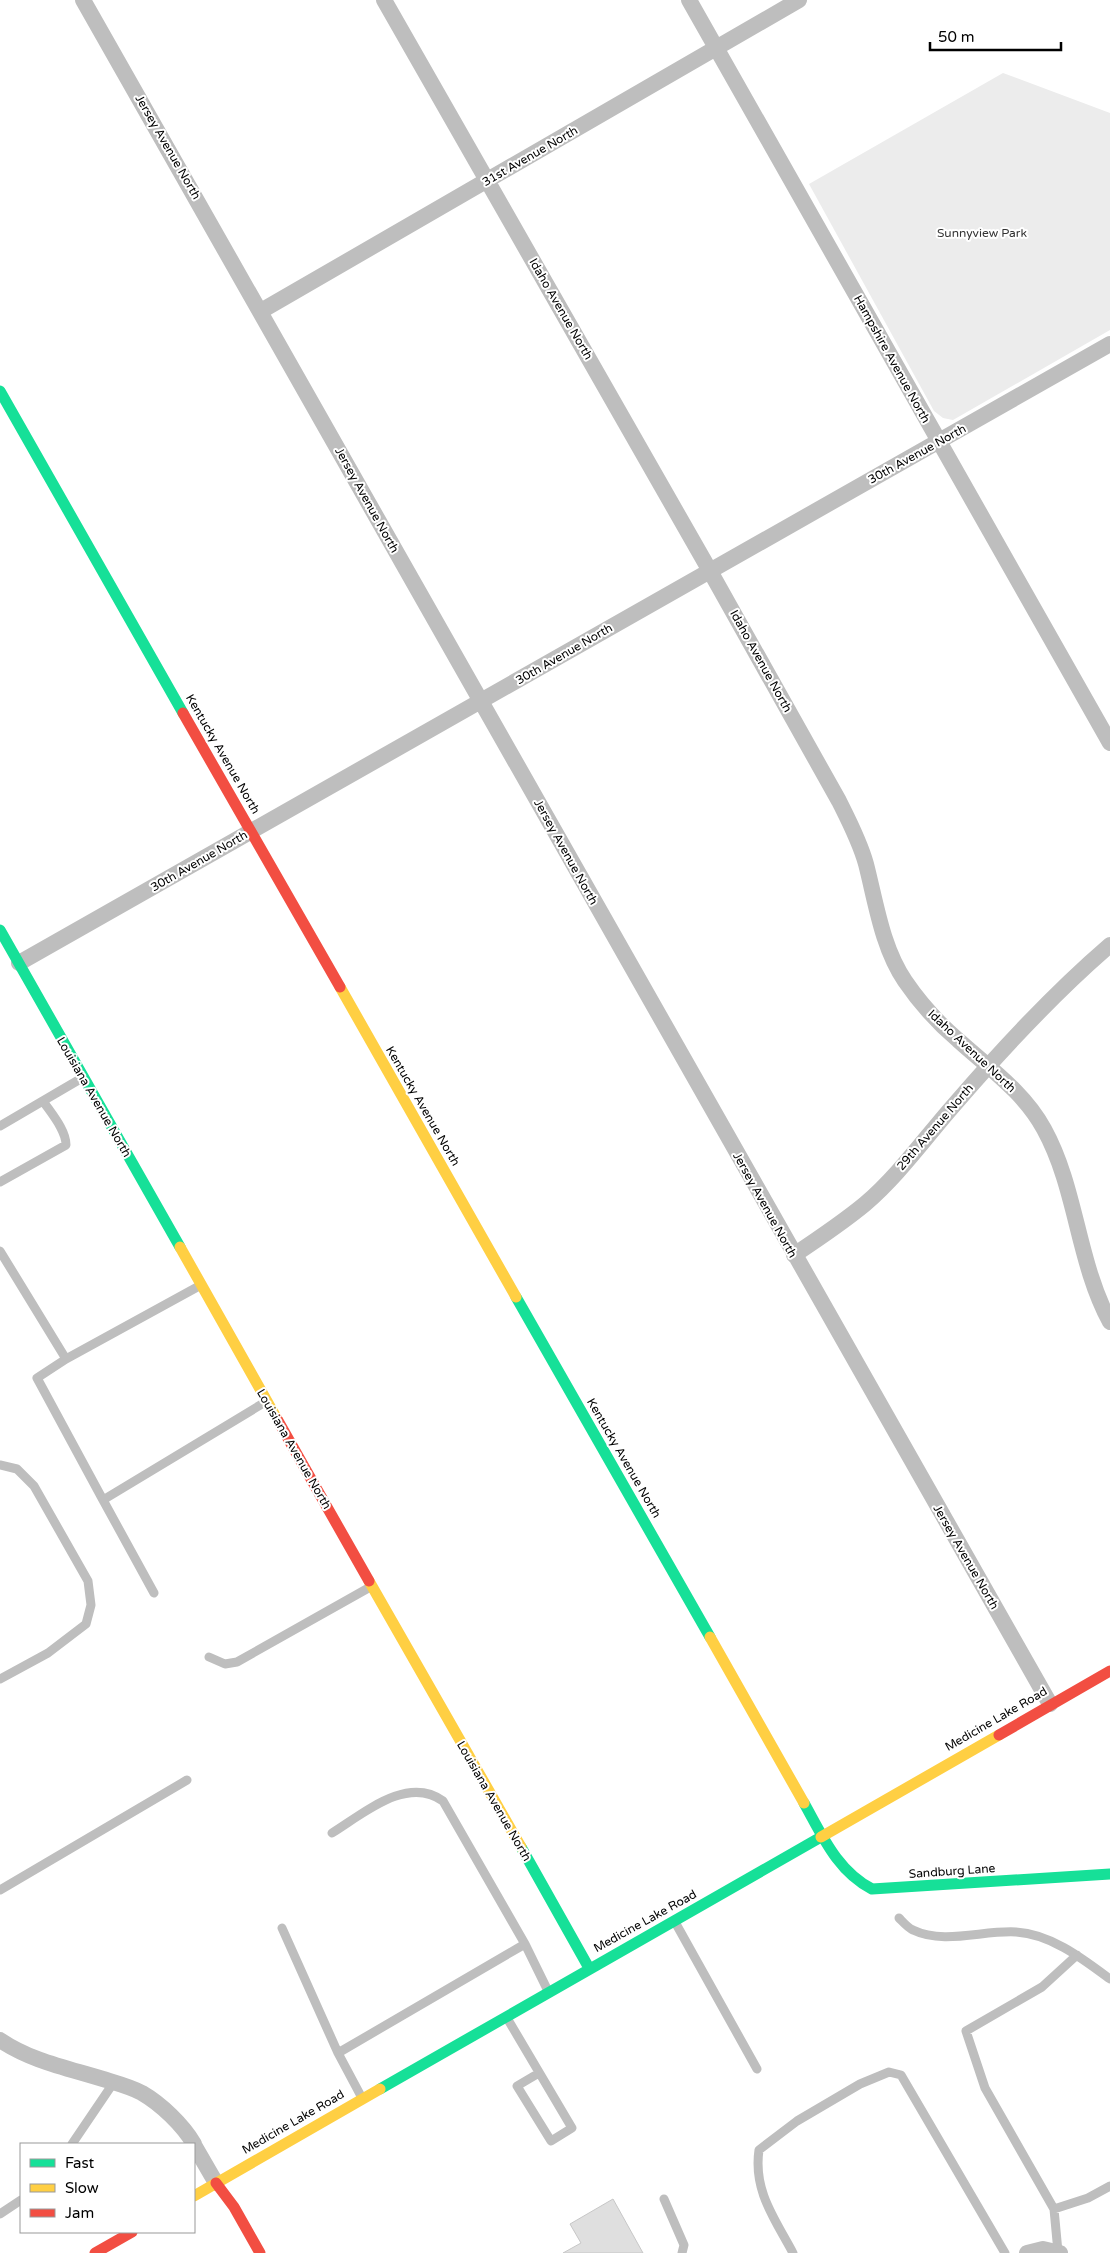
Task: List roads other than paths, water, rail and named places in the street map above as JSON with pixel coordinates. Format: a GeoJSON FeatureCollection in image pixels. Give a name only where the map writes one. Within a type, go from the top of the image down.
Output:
{"type":"FeatureCollection","features":[{"type":"Feature","properties":{"kind":"street","name":"Jersey Avenue North"},"geometry":{"type":"LineString","coordinates":[[83,0],[1050,1704]]}},
{"type":"Feature","properties":{"kind":"street","name":"Idaho Avenue North"},"geometry":{"type":"LineString","coordinates":[[384,0],[710,570],[854,831],[865,862],[892,958],[903,979],[932,1016],[1010,1084],[1043,1127],[1056,1154],[1090,1274],[1110,1322]]}},
{"type":"Feature","properties":{"kind":"street","name":"Hampshire Avenue North"},"geometry":{"type":"LineString","coordinates":[[689,0],[1110,743]]}},
{"type":"Feature","properties":{"kind":"street","name":"31st Avenue North"},"geometry":{"type":"LineString","coordinates":[[261,311],[799,0]]}},
{"type":"Feature","properties":{"kind":"street","name":"30th Avenue North"},"geometry":{"type":"LineString","coordinates":[[19,963],[1110,344]]}},
{"type":"Feature","properties":{"kind":"street","name":"Kentucky Avenue North"},"geometry":{"type":"LineString","coordinates":[[0,390],[822,1835]]}},
{"type":"Feature","properties":{"kind":"street","name":"Louisiana Avenue North"},"geometry":{"type":"LineString","coordinates":[[0,930],[589,1968]]}},
{"type":"Feature","properties":{"kind":"street","name":"29th Avenue North"},"geometry":{"type":"LineString","coordinates":[[794,1255],[834,1229],[866,1203],[895,1173],[988,1066],[1070,979],[1110,945]]}},
{"type":"Feature","properties":{"kind":"street","name":"Medicine Lake Road"},"geometry":{"type":"LineString","coordinates":[[195,2195],[505,2016],[1110,1671]]}},
{"type":"Feature","properties":{"kind":"street","name":"Sandburg Lane"},"geometry":{"type":"LineString","coordinates":[[822,1835],[844,1870],[855,1881],[872,1889],[1110,1874]]}},
{"type":"Feature","properties":{"kind":"street"},"geometry":{"type":"LineString","coordinates":[[0,2040],[14,2049],[47,2063],[114,2082],[142,2094],[168,2114],[193,2143]]}},
{"type":"Feature","properties":{"kind":"street"},"geometry":{"type":"LineString","coordinates":[[195,2146],[216,2183],[234,2207],[260,2253]]}},
{"type":"Feature","properties":{"kind":"street"},"geometry":{"type":"LineString","coordinates":[[95,2253],[130,2233]]}},
{"type":"Feature","properties":{"kind":"street"},"geometry":{"type":"LineString","coordinates":[[1027,2253],[1043,2249],[1059,2252]]}},
{"type":"Feature","properties":{"kind":"lane"},"geometry":{"type":"LineString","coordinates":[[0,1126],[83,1078]]}},
{"type":"Feature","properties":{"kind":"lane"},"geometry":{"type":"LineString","coordinates":[[0,1182],[66,1145],[66,1139],[44,1101]]}},
{"type":"Feature","properties":{"kind":"lane"},"geometry":{"type":"LineString","coordinates":[[0,1251],[66,1359]]}},
{"type":"Feature","properties":{"kind":"lane"},"geometry":{"type":"LineString","coordinates":[[154,1593],[37,1378],[66,1359],[202,1285]]}},
{"type":"Feature","properties":{"kind":"lane"},"geometry":{"type":"LineString","coordinates":[[103,1500],[267,1401]]}},
{"type":"Feature","properties":{"kind":"lane"},"geometry":{"type":"LineString","coordinates":[[0,1465],[17,1469],[34,1486],[88,1581],[91,1605],[86,1624],[48,1653],[0,1679]]}},
{"type":"Feature","properties":{"kind":"lane"},"geometry":{"type":"LineString","coordinates":[[209,1657],[225,1664],[237,1662],[372,1586]]}},
{"type":"Feature","properties":{"kind":"lane"},"geometry":{"type":"LineString","coordinates":[[0,1890],[187,1780]]}},
{"type":"Feature","properties":{"kind":"lane"},"geometry":{"type":"LineString","coordinates":[[332,1833],[396,1795],[415,1791],[434,1794],[443,1801],[525,1944],[548,1992]]}},
{"type":"Feature","properties":{"kind":"lane"},"geometry":{"type":"LineString","coordinates":[[899,1918],[912,1930],[934,1937],[1016,1932],[1052,1942],[1077,1955],[1110,1979]]}},
{"type":"Feature","properties":{"kind":"lane"},"geometry":{"type":"LineString","coordinates":[[674,1920],[757,2069]]}},
{"type":"Feature","properties":{"kind":"lane"},"geometry":{"type":"LineString","coordinates":[[282,1928],[338,2053],[362,2098]]}},
{"type":"Feature","properties":{"kind":"lane"},"geometry":{"type":"LineString","coordinates":[[338,2053],[525,1944]]}},
{"type":"Feature","properties":{"kind":"lane"},"geometry":{"type":"LineString","coordinates":[[1059,2252],[1054,2209],[985,2088],[966,2031],[1042,1987],[1077,1955]]}},
{"type":"Feature","properties":{"kind":"lane"},"geometry":{"type":"LineString","coordinates":[[505,2016],[572,2128],[551,2141],[517,2086],[539,2073]]}},
{"type":"Feature","properties":{"kind":"lane"},"geometry":{"type":"LineString","coordinates":[[793,2253],[762,2196],[757,2166],[759,2150],[797,2121],[860,2084],[889,2072],[901,2075],[1005,2253]]}},
{"type":"Feature","properties":{"kind":"lane"},"geometry":{"type":"LineString","coordinates":[[73,2143],[114,2082]]}},
{"type":"Feature","properties":{"kind":"lane"},"geometry":{"type":"LineString","coordinates":[[1054,2209],[1088,2198],[1110,2186]]}},
{"type":"Feature","properties":{"kind":"lane"},"geometry":{"type":"LineString","coordinates":[[664,2199],[684,2245],[682,2253]]}},
{"type":"Feature","properties":{"kind":"lane"},"geometry":{"type":"LineString","coordinates":[[0,2214],[20,2201]]}},
{"type":"Feature","properties":{"kind":"park label","name":"Sunnyview Park"},"geometry":{"type":"Point","coordinates":[982,233]}}]}
